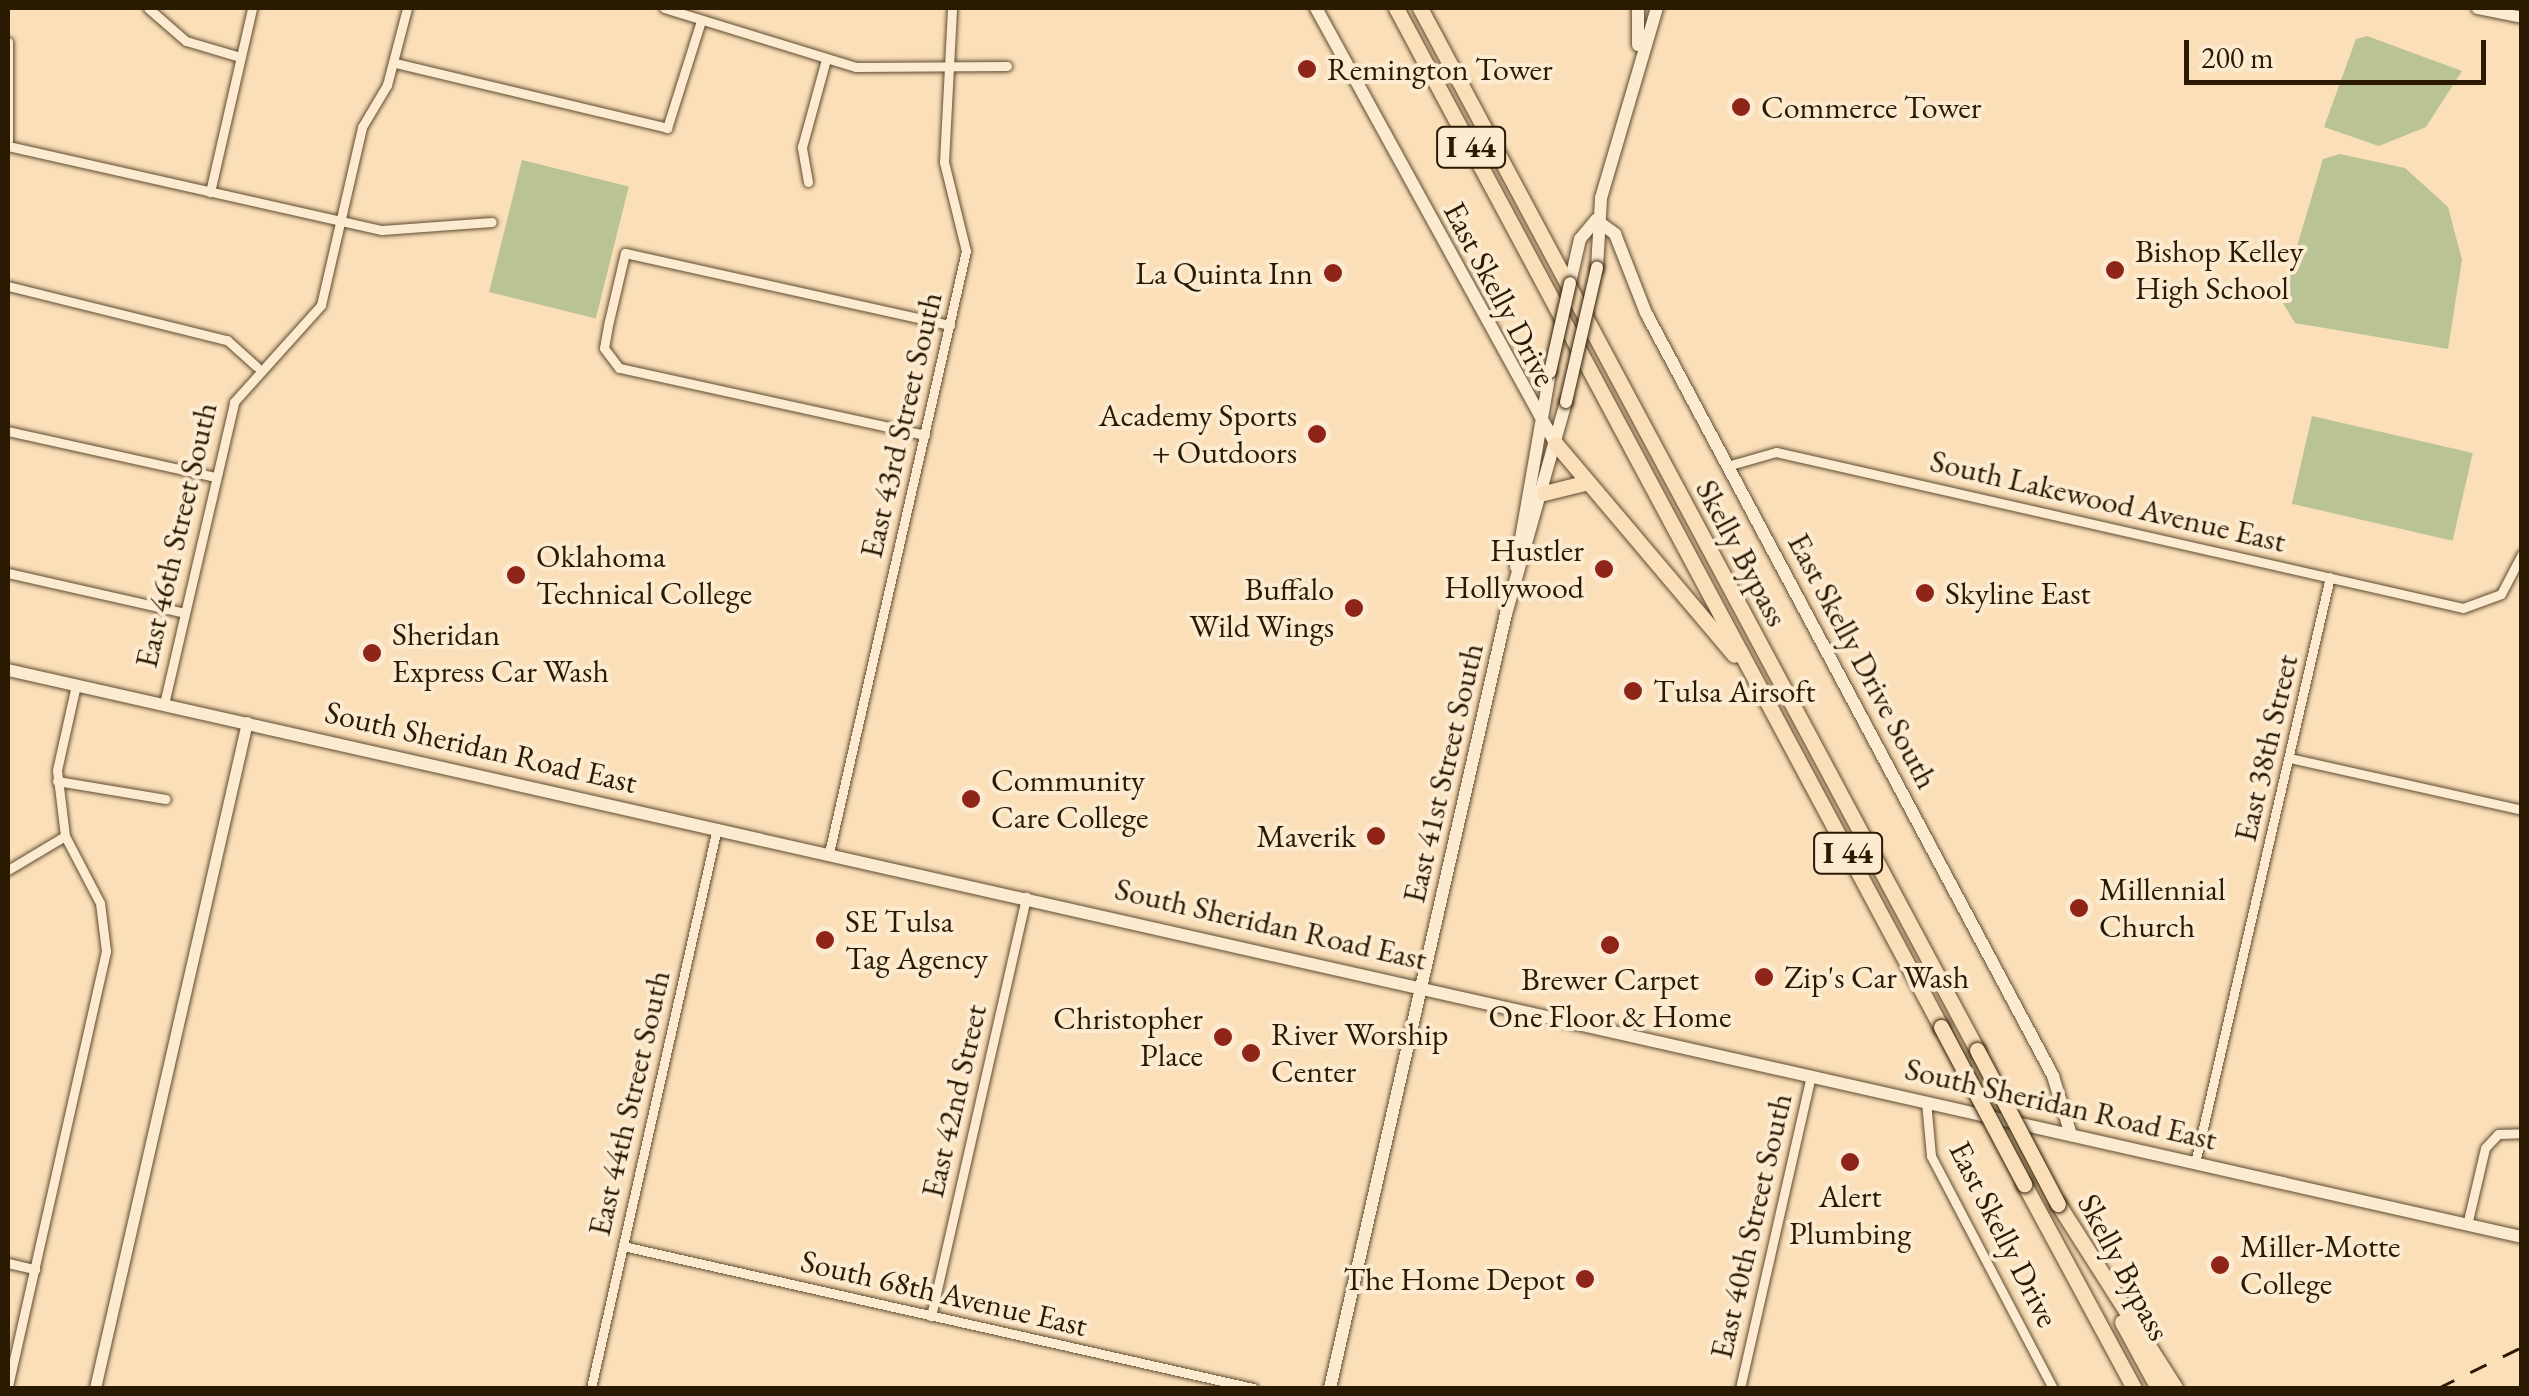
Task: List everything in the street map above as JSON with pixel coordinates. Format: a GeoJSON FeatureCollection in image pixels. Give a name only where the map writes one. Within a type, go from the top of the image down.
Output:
{"type":"FeatureCollection","features":[{"type":"Feature","properties":{"kind":"highway","name":"Skelly Bypass"},"geometry":{"type":"LineString","coordinates":[[1396,8],[2134,1388]]}},
{"type":"Feature","properties":{"kind":"highway","name":"Skelly Bypass"},"geometry":{"type":"LineString","coordinates":[[1420,8],[2158,1388]]}},
{"type":"Feature","properties":{"kind":"highway"},"geometry":{"type":"LineString","coordinates":[[1556,444],[1755,679]]}},
{"type":"Feature","properties":{"kind":"highway"},"geometry":{"type":"LineString","coordinates":[[1544,493],[1588,482]]}},
{"type":"Feature","properties":{"kind":"highway"},"geometry":{"type":"LineString","coordinates":[[2058,1204],[2175,1388]]}},
{"type":"Feature","properties":{"kind":"main road","name":"East Skelly Drive"},"geometry":{"type":"LineString","coordinates":[[1316,8],[1556,444]]}},
{"type":"Feature","properties":{"kind":"main road","name":"East 41st Street South"},"geometry":{"type":"LineString","coordinates":[[1638,8],[1638,49]]}},
{"type":"Feature","properties":{"kind":"main road","name":"East 41st Street South"},"geometry":{"type":"LineString","coordinates":[[1515,580],[1544,493],[1566,402],[1597,268],[1596,220],[1638,49],[1657,8]]}},
{"type":"Feature","properties":{"kind":"main road","name":"East 41st Street South"},"geometry":{"type":"LineString","coordinates":[[1330,1388],[1515,580],[1539,419],[1580,239],[1596,220]]}},
{"type":"Feature","properties":{"kind":"main road","name":"East Skelly Drive South"},"geometry":{"type":"LineString","coordinates":[[1596,220],[1615,234],[1727,466],[2054,1076],[2071,1135]]}},
{"type":"Feature","properties":{"kind":"main road","name":"South Sheridan Road East"},"geometry":{"type":"LineString","coordinates":[[8,670],[2522,1237]]}},
{"type":"Feature","properties":{"kind":"street"},"geometry":{"type":"LineString","coordinates":[[148,8],[186,40],[240,58]]}},
{"type":"Feature","properties":{"kind":"street"},"geometry":{"type":"LineString","coordinates":[[210,192],[252,8]]}},
{"type":"Feature","properties":{"kind":"street","name":"East 46th Street South"},"geometry":{"type":"LineString","coordinates":[[164,704],[237,395],[257,367],[312,321],[342,222],[362,127],[395,64],[407,8]]}},
{"type":"Feature","properties":{"kind":"street"},"geometry":{"type":"LineString","coordinates":[[664,8],[867,68],[954,62],[1006,66]]}},
{"type":"Feature","properties":{"kind":"street","name":"East 43rd Street South"},"geometry":{"type":"LineString","coordinates":[[829,853],[966,240],[944,162],[954,62],[952,8]]}},
{"type":"Feature","properties":{"kind":"street"},"geometry":{"type":"LineString","coordinates":[[2477,8],[2522,17]]}},
{"type":"Feature","properties":{"kind":"street"},"geometry":{"type":"LineString","coordinates":[[395,64],[668,128],[701,21]]}},
{"type":"Feature","properties":{"kind":"street"},"geometry":{"type":"LineString","coordinates":[[8,42],[8,143],[391,231],[492,222]]}},
{"type":"Feature","properties":{"kind":"street"},"geometry":{"type":"LineString","coordinates":[[808,182],[802,147],[826,59]]}},
{"type":"Feature","properties":{"kind":"street"},"geometry":{"type":"LineString","coordinates":[[925,435],[619,368],[604,348],[625,253],[950,324]]}},
{"type":"Feature","properties":{"kind":"street"},"geometry":{"type":"LineString","coordinates":[[8,286],[227,340],[257,367]]}},
{"type":"Feature","properties":{"kind":"street"},"geometry":{"type":"LineString","coordinates":[[8,431],[216,478]]}},
{"type":"Feature","properties":{"kind":"street","name":"South Lakewood Avenue East"},"geometry":{"type":"LineString","coordinates":[[1727,466],[1776,452],[2479,607],[2513,580],[2522,554]]}},
{"type":"Feature","properties":{"kind":"street"},"geometry":{"type":"LineString","coordinates":[[8,573],[185,613]]}},
{"type":"Feature","properties":{"kind":"street","name":"East 38th Street"},"geometry":{"type":"LineString","coordinates":[[2195,1162],[2330,577]]}},
{"type":"Feature","properties":{"kind":"street"},"geometry":{"type":"LineString","coordinates":[[8,1386],[106,951],[95,889],[65,836],[56,781],[76,685]]}},
{"type":"Feature","properties":{"kind":"street"},"geometry":{"type":"LineString","coordinates":[[94,1388],[247,722]]}},
{"type":"Feature","properties":{"kind":"street"},"geometry":{"type":"LineString","coordinates":[[2290,758],[2522,810]]}},
{"type":"Feature","properties":{"kind":"street"},"geometry":{"type":"LineString","coordinates":[[56,781],[166,798]]}},
{"type":"Feature","properties":{"kind":"street","name":"East 44th Street South"},"geometry":{"type":"LineString","coordinates":[[591,1388],[717,828]]}},
{"type":"Feature","properties":{"kind":"street"},"geometry":{"type":"LineString","coordinates":[[8,870],[65,836]]}},
{"type":"Feature","properties":{"kind":"street","name":"East 42nd Street"},"geometry":{"type":"LineString","coordinates":[[931,1316],[1026,897]]}},
{"type":"Feature","properties":{"kind":"street","name":"East 40th Street South"},"geometry":{"type":"LineString","coordinates":[[1740,1388],[1811,1075]]}},
{"type":"Feature","properties":{"kind":"street","name":"East Skelly Drive"},"geometry":{"type":"LineString","coordinates":[[1926,1102],[1931,1156],[2053,1388]]}},
{"type":"Feature","properties":{"kind":"street"},"geometry":{"type":"LineString","coordinates":[[2466,1225],[2485,1148],[2498,1134],[2522,1133]]}},
{"type":"Feature","properties":{"kind":"street","name":"South 68th Avenue East"},"geometry":{"type":"LineString","coordinates":[[623,1246],[1254,1388]]}},
{"type":"Feature","properties":{"kind":"street"},"geometry":{"type":"LineString","coordinates":[[8,1263],[35,1269]]}},
{"type":"Feature","properties":{"kind":"green space"},"geometry":{"type":"Polygon","coordinates":[[[2367,36],[2462,71],[2426,127],[2379,146],[2324,127],[2356,39],[2367,36]]]}},
{"type":"Feature","properties":{"kind":"green space"},"geometry":{"type":"Polygon","coordinates":[[[2340,154],[2405,168],[2448,207],[2462,260],[2448,349],[2295,323],[2281,300],[2323,159],[2340,154]]]}},
{"type":"Feature","properties":{"kind":"green space"},"geometry":{"type":"Polygon","coordinates":[[[522,160],[629,187],[596,319],[489,292],[522,160]]]}},
{"type":"Feature","properties":{"kind":"green space"},"geometry":{"type":"Polygon","coordinates":[[[2312,416],[2473,453],[2453,541],[2292,504],[2312,416]]]}},
{"type":"Feature","properties":{"kind":"railway"},"geometry":{"type":"LineString","coordinates":[[2438,1388],[2522,1347]]}},
{"type":"Feature","properties":{"kind":"place","name":"Remington Tower"},"geometry":{"type":"Point","coordinates":[1307,69]}},
{"type":"Feature","properties":{"kind":"place","name":"Commerce Tower"},"geometry":{"type":"Point","coordinates":[1741,107]}},
{"type":"Feature","properties":{"kind":"place","name":"Bishop Kelley High School"},"geometry":{"type":"Point","coordinates":[2115,270]}},
{"type":"Feature","properties":{"kind":"place","name":"La Quinta Inn"},"geometry":{"type":"Point","coordinates":[1333,273]}},
{"type":"Feature","properties":{"kind":"place","name":"Academy Sports + Outdoors"},"geometry":{"type":"Point","coordinates":[1317,434]}},
{"type":"Feature","properties":{"kind":"place","name":"Hustler Hollywood"},"geometry":{"type":"Point","coordinates":[1604,569]}},
{"type":"Feature","properties":{"kind":"place","name":"Oklahoma Technical College"},"geometry":{"type":"Point","coordinates":[516,575]}},
{"type":"Feature","properties":{"kind":"place","name":"Skyline East"},"geometry":{"type":"Point","coordinates":[1925,593]}},
{"type":"Feature","properties":{"kind":"place","name":"Buffalo Wild Wings"},"geometry":{"type":"Point","coordinates":[1354,608]}},
{"type":"Feature","properties":{"kind":"place","name":"Sheridan Express Car Wash"},"geometry":{"type":"Point","coordinates":[372,653]}},
{"type":"Feature","properties":{"kind":"place","name":"Tulsa Airsoft"},"geometry":{"type":"Point","coordinates":[1633,691]}},
{"type":"Feature","properties":{"kind":"place","name":"Community Care College"},"geometry":{"type":"Point","coordinates":[971,799]}},
{"type":"Feature","properties":{"kind":"place","name":"Maverik"},"geometry":{"type":"Point","coordinates":[1376,836]}},
{"type":"Feature","properties":{"kind":"place","name":"Millennial Church"},"geometry":{"type":"Point","coordinates":[2079,908]}},
{"type":"Feature","properties":{"kind":"place","name":"SE Tulsa Tag Agency"},"geometry":{"type":"Point","coordinates":[825,940]}},
{"type":"Feature","properties":{"kind":"place","name":"Brewer Carpet One Floor & Home"},"geometry":{"type":"Point","coordinates":[1610,945]}},
{"type":"Feature","properties":{"kind":"place","name":"Zip's Car Wash"},"geometry":{"type":"Point","coordinates":[1764,977]}},
{"type":"Feature","properties":{"kind":"place","name":"Christopher Place"},"geometry":{"type":"Point","coordinates":[1223,1037]}},
{"type":"Feature","properties":{"kind":"place","name":"River Worship Center"},"geometry":{"type":"Point","coordinates":[1251,1053]}},
{"type":"Feature","properties":{"kind":"place","name":"Alert Plumbing"},"geometry":{"type":"Point","coordinates":[1850,1162]}},
{"type":"Feature","properties":{"kind":"place","name":"Miller-Motte College"},"geometry":{"type":"Point","coordinates":[2220,1265]}},
{"type":"Feature","properties":{"kind":"place","name":"The Home Depot"},"geometry":{"type":"Point","coordinates":[1585,1279]}}]}
